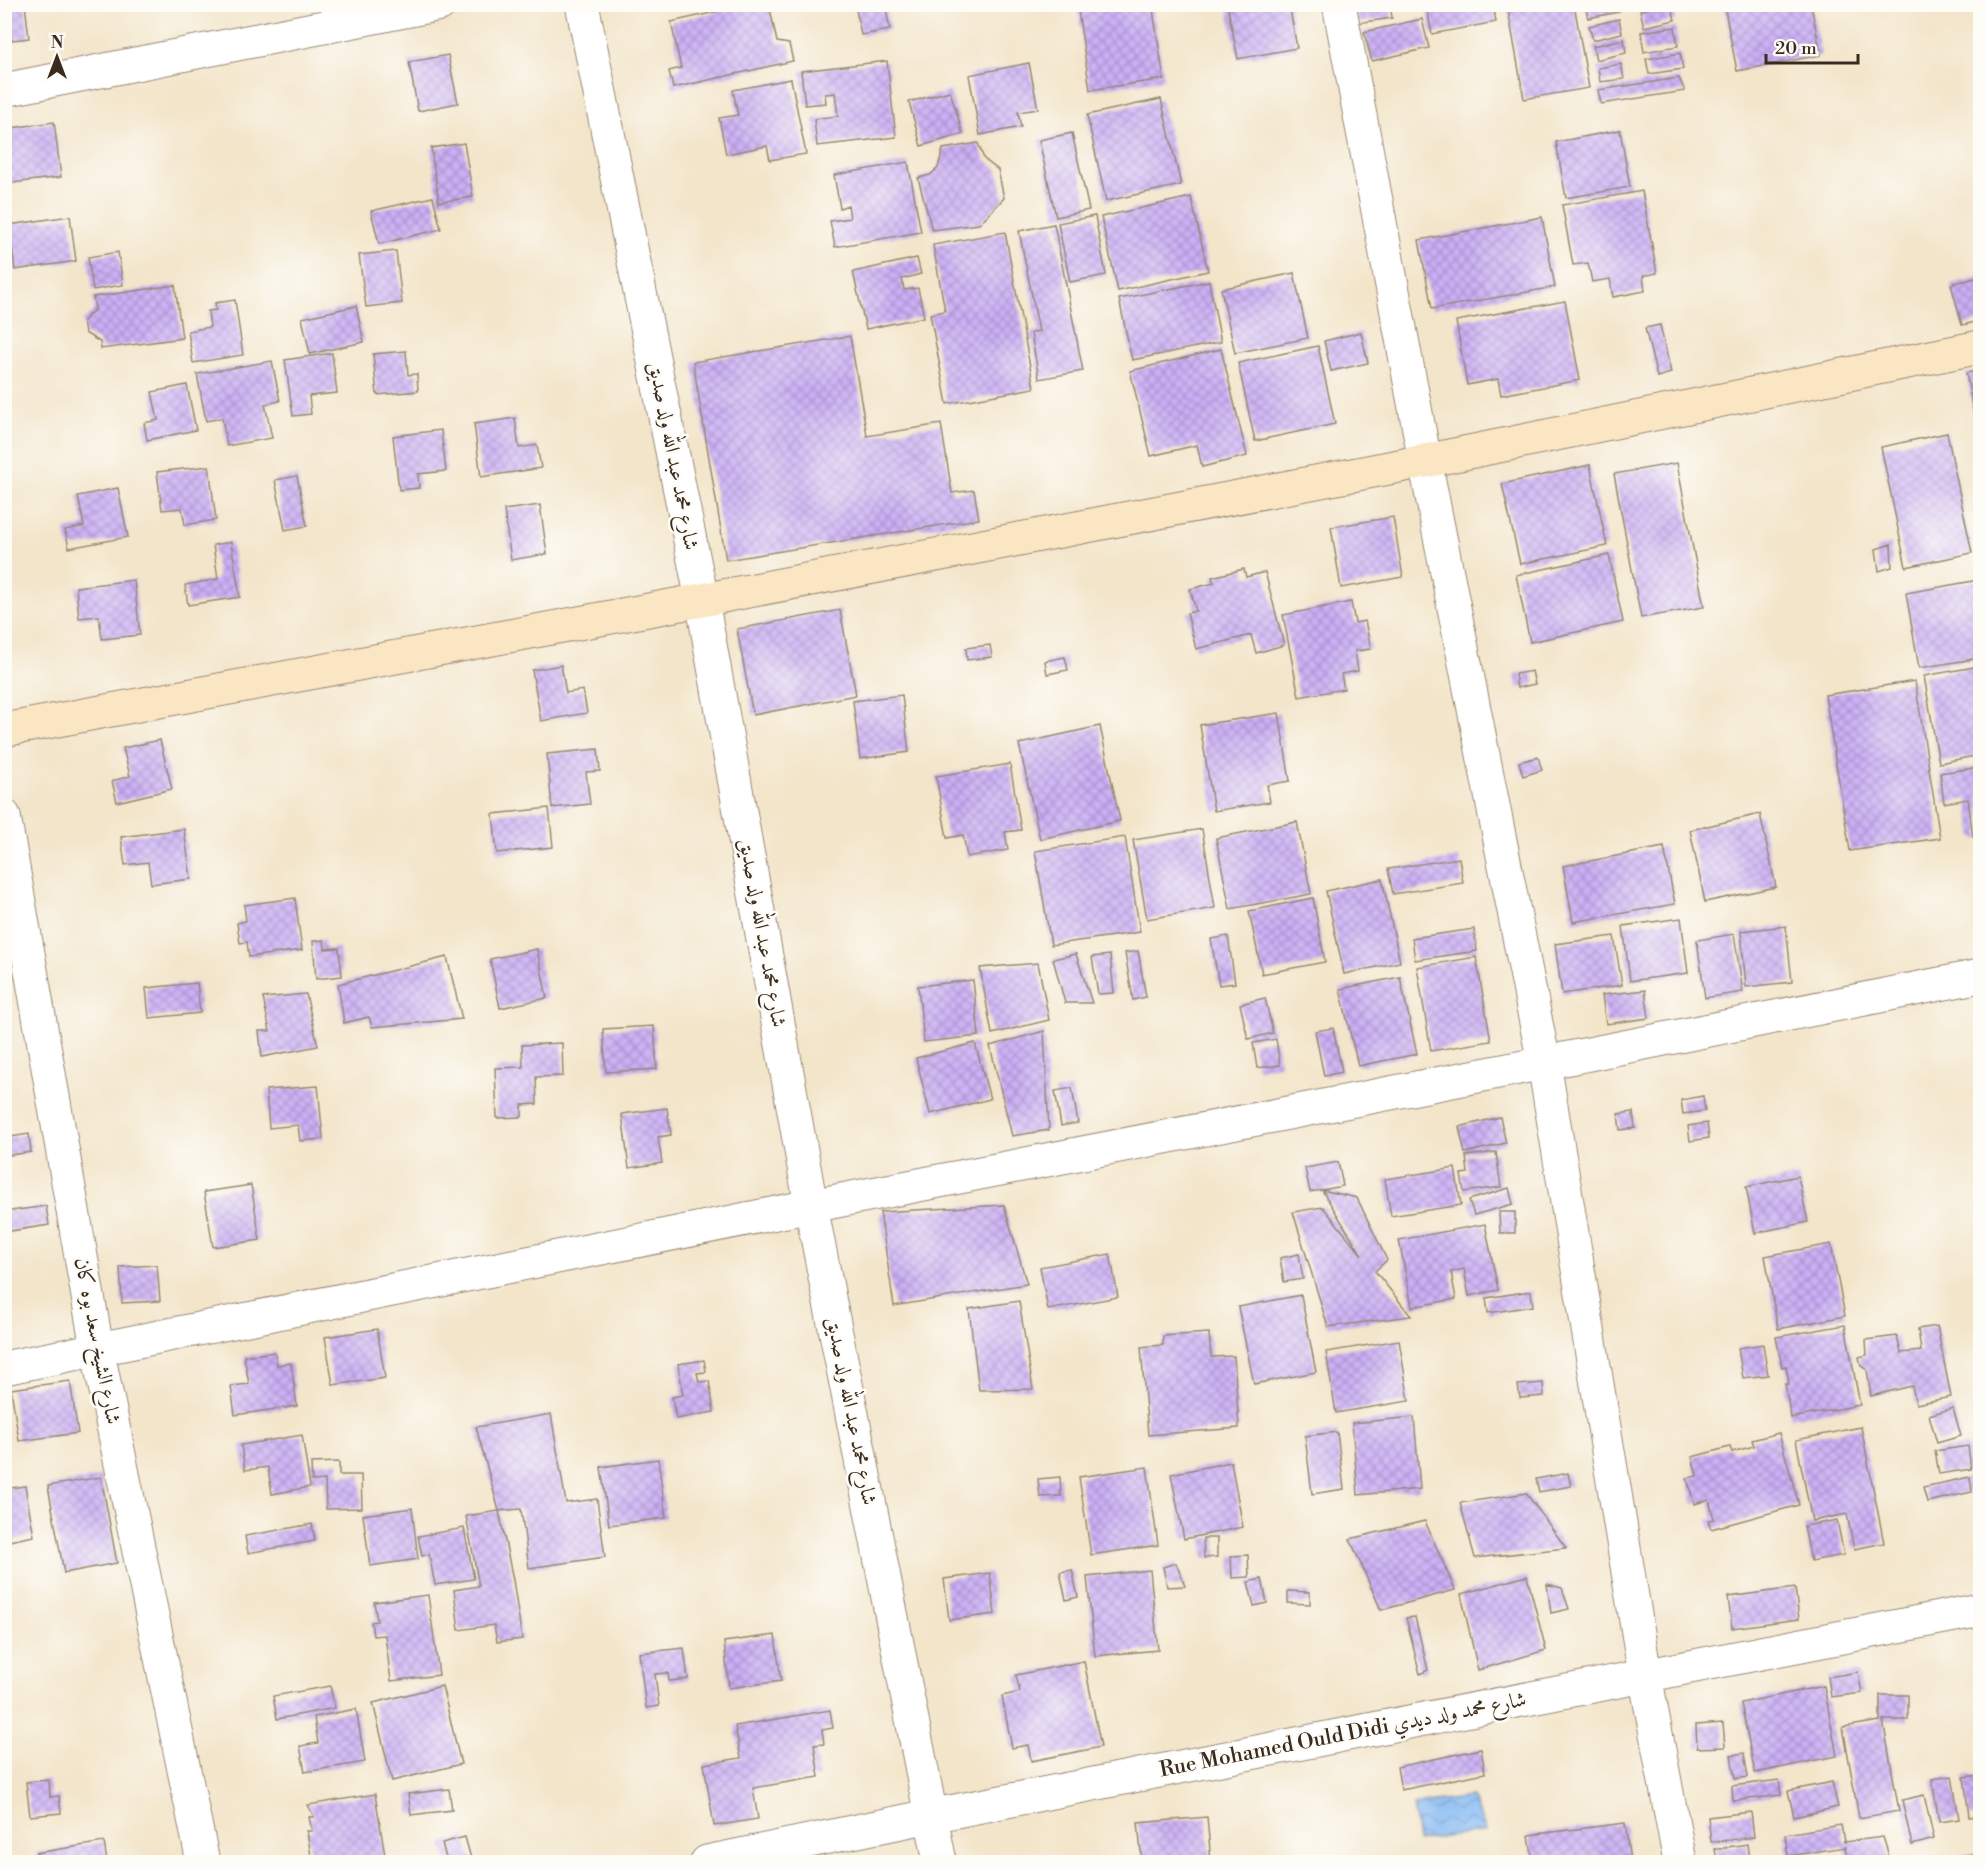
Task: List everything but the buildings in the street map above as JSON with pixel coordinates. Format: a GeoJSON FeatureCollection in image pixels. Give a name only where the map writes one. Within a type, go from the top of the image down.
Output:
{"type":"FeatureCollection","features":[{"type":"Feature","properties":{"kind":"street"},"geometry":{"type":"LineString","coordinates":[[4,90],[440,4]]}},
{"type":"Feature","properties":{"kind":"street","name":"شارع محمد عبد الله ولد صديق"},"geometry":{"type":"LineString","coordinates":[[582,4],[702,600],[811,1206],[940,1863]]}},
{"type":"Feature","properties":{"kind":"street"},"geometry":{"type":"LineString","coordinates":[[1339,4],[1425,460],[1544,1063],[1645,1675],[1680,1863]]}},
{"type":"Feature","properties":{"kind":"street"},"geometry":{"type":"LineString","coordinates":[[4,730],[702,600],[1425,460],[1980,347]]}},
{"type":"Feature","properties":{"kind":"street","name":"شارع الشيخ سعد بوه كان"},"geometry":{"type":"LineString","coordinates":[[4,816],[97,1348],[203,1863]]}},
{"type":"Feature","properties":{"kind":"street"},"geometry":{"type":"LineString","coordinates":[[4,1368],[811,1206],[1980,976]]}},
{"type":"Feature","properties":{"kind":"street","name":"Rue Mohamed Ould Didi شارع محمد ولد ديدي"},"geometry":{"type":"LineString","coordinates":[[707,1863],[930,1816],[1980,1610]]}},
{"type":"Feature","properties":{"kind":"water"},"geometry":{"type":"Polygon","coordinates":[[[1472,1797],[1486,1831],[1418,1841],[1413,1805],[1472,1797]]]}}]}
